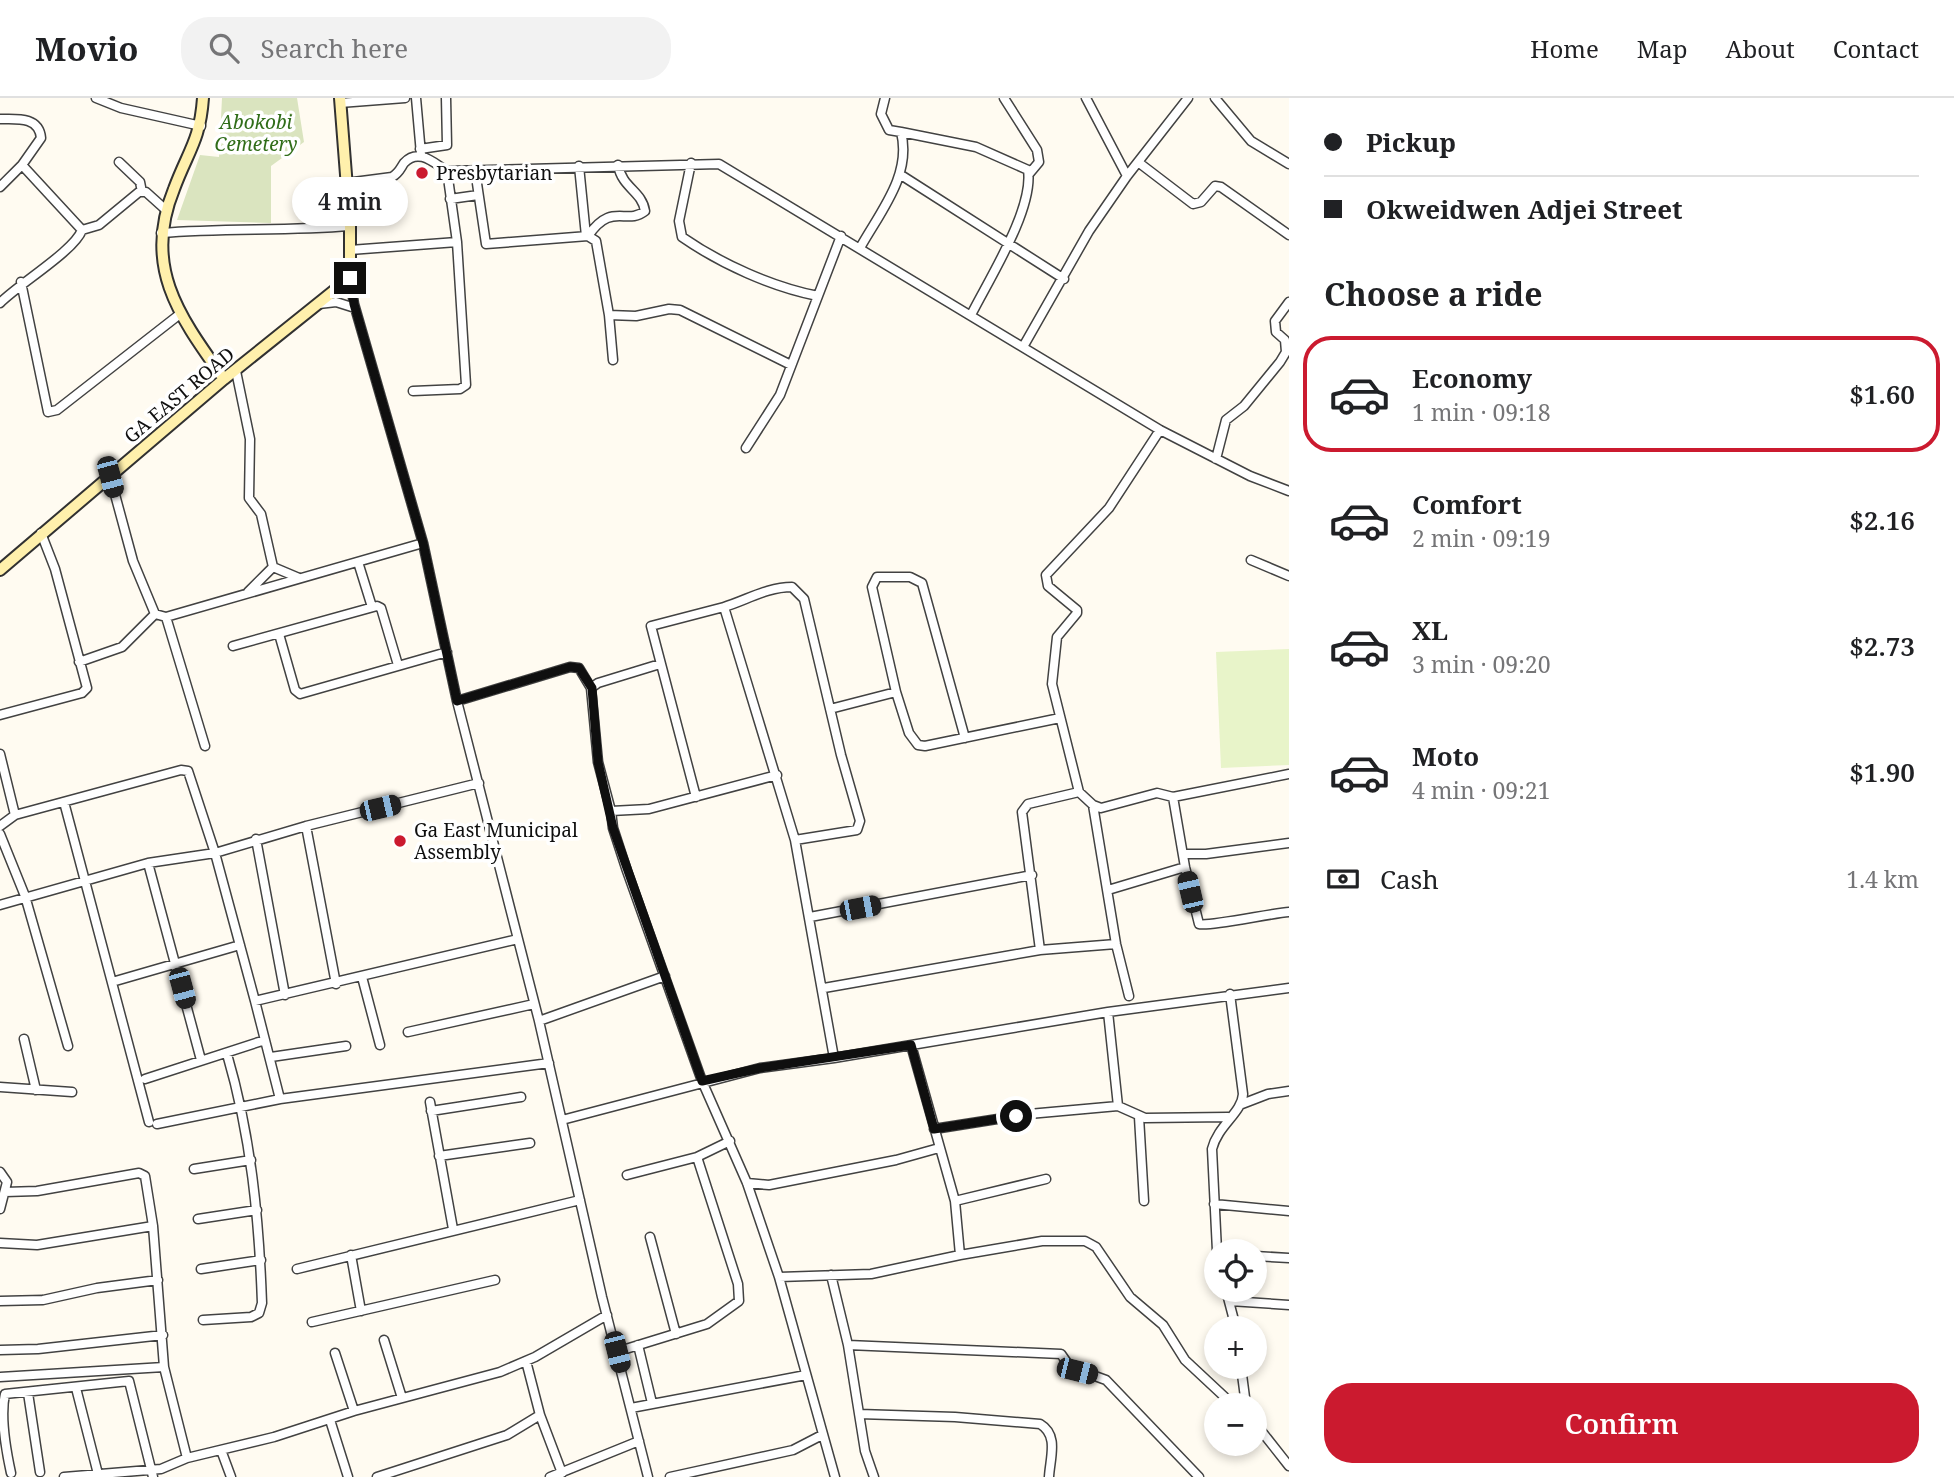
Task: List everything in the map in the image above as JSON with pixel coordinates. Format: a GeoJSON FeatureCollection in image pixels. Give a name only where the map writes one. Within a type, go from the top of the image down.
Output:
{"type":"FeatureCollection","features":[{"type":"Feature","properties":{"kind":"street"},"geometry":{"type":"LineString","coordinates":[[96,98],[121,108],[201,126]]}},
{"type":"Feature","properties":{"kind":"street"},"geometry":{"type":"LineString","coordinates":[[204,98],[201,126],[166,210],[160,233],[162,260],[180,314],[224,379]]}},
{"type":"Feature","properties":{"kind":"street"},"geometry":{"type":"LineString","coordinates":[[405,98],[340,100],[350,226],[350,278],[355,308],[423,543],[457,701],[539,1021],[607,1315],[648,1477]]}},
{"type":"Feature","properties":{"kind":"street"},"geometry":{"type":"LineString","coordinates":[[416,98],[421,153]]}},
{"type":"Feature","properties":{"kind":"street"},"geometry":{"type":"LineString","coordinates":[[346,183],[392,177],[408,159],[447,145],[446,98]]}},
{"type":"Feature","properties":{"kind":"street"},"geometry":{"type":"LineString","coordinates":[[884,98],[881,114],[889,130],[976,147],[1028,170],[1029,174]]}},
{"type":"Feature","properties":{"kind":"street"},"geometry":{"type":"LineString","coordinates":[[971,315],[1007,243],[1024,201],[1029,174],[1039,162],[1037,150],[1004,98]]}},
{"type":"Feature","properties":{"kind":"street"},"geometry":{"type":"LineString","coordinates":[[1086,98],[1127,176]]}},
{"type":"Feature","properties":{"kind":"street"},"geometry":{"type":"LineString","coordinates":[[1023,347],[1065,279],[1089,232],[1127,176],[1188,98]]}},
{"type":"Feature","properties":{"kind":"street"},"geometry":{"type":"LineString","coordinates":[[1220,100],[1251,141],[1289,164]]}},
{"type":"Feature","properties":{"kind":"street"},"geometry":{"type":"LineString","coordinates":[[0,119],[26,119],[41,131],[41,138],[22,165],[0,187]]}},
{"type":"Feature","properties":{"kind":"street"},"geometry":{"type":"LineString","coordinates":[[860,248],[901,175],[904,155],[901,132]]}},
{"type":"Feature","properties":{"kind":"street"},"geometry":{"type":"LineString","coordinates":[[421,153],[447,171],[719,164],[1160,430],[1216,459],[1289,491]]}},
{"type":"Feature","properties":{"kind":"street"},"geometry":{"type":"LineString","coordinates":[[119,162],[140,182],[142,192],[166,210]]}},
{"type":"Feature","properties":{"kind":"street"},"geometry":{"type":"LineString","coordinates":[[1138,162],[1194,204],[1201,202],[1215,186],[1221,187],[1289,235]]}},
{"type":"Feature","properties":{"kind":"street"},"geometry":{"type":"LineString","coordinates":[[691,163],[680,221],[682,237],[753,274],[818,296]]}},
{"type":"Feature","properties":{"kind":"street"},"geometry":{"type":"LineString","coordinates":[[22,165],[82,230]]}},
{"type":"Feature","properties":{"kind":"street"},"geometry":{"type":"LineString","coordinates":[[587,236],[610,215],[640,214],[645,211],[641,199],[622,181],[618,165]]}},
{"type":"Feature","properties":{"kind":"street"},"geometry":{"type":"LineString","coordinates":[[579,166],[587,236]]}},
{"type":"Feature","properties":{"kind":"street"},"geometry":{"type":"LineString","coordinates":[[475,170],[483,242],[486,244],[587,236],[596,241],[609,315],[613,360]]}},
{"type":"Feature","properties":{"kind":"street"},"geometry":{"type":"LineString","coordinates":[[413,391],[460,389],[466,385],[457,242],[447,171]]}},
{"type":"Feature","properties":{"kind":"street"},"geometry":{"type":"LineString","coordinates":[[901,175],[1065,279]]}},
{"type":"Feature","properties":{"kind":"street"},"geometry":{"type":"LineString","coordinates":[[0,303],[21,282],[72,247],[82,230],[99,225],[142,192]]}},
{"type":"Feature","properties":{"kind":"street"},"geometry":{"type":"LineString","coordinates":[[450,198],[478,195]]}},
{"type":"Feature","properties":{"kind":"street"},"geometry":{"type":"LineString","coordinates":[[160,233],[226,228],[286,231],[350,226]]}},
{"type":"Feature","properties":{"kind":"street"},"geometry":{"type":"LineString","coordinates":[[747,448],[780,395],[841,236]]}},
{"type":"Feature","properties":{"kind":"street"},"geometry":{"type":"LineString","coordinates":[[350,250],[457,242]]}},
{"type":"Feature","properties":{"kind":"street","name":"GA EAST ROAD"},"geometry":{"type":"LineString","coordinates":[[0,570],[224,379],[350,278]]}},
{"type":"Feature","properties":{"kind":"street"},"geometry":{"type":"LineString","coordinates":[[21,282],[48,412],[57,410],[180,314]]}},
{"type":"Feature","properties":{"kind":"street"},"geometry":{"type":"LineString","coordinates":[[319,304],[336,302],[355,308]]}},
{"type":"Feature","properties":{"kind":"street"},"geometry":{"type":"LineString","coordinates":[[1216,459],[1226,419],[1244,406],[1286,352],[1286,340],[1276,332],[1275,321],[1289,302]]}},
{"type":"Feature","properties":{"kind":"street"},"geometry":{"type":"LineString","coordinates":[[609,315],[636,316],[669,309],[688,312],[791,365]]}},
{"type":"Feature","properties":{"kind":"street"},"geometry":{"type":"LineString","coordinates":[[236,371],[250,439],[249,498],[261,514],[273,566]]}},
{"type":"Feature","properties":{"kind":"street"},"geometry":{"type":"LineString","coordinates":[[1160,430],[1109,509],[1046,575],[1048,586],[1077,614],[1055,643],[1052,684],[1079,792],[1093,805],[1101,808],[1157,793],[1173,797],[1289,774]]}},
{"type":"Feature","properties":{"kind":"street"},"geometry":{"type":"LineString","coordinates":[[110,477],[133,561],[155,614]]}},
{"type":"Feature","properties":{"kind":"street"},"geometry":{"type":"LineString","coordinates":[[0,715],[86,691],[61,589],[41,533]]}},
{"type":"Feature","properties":{"kind":"street"},"geometry":{"type":"LineString","coordinates":[[155,614],[166,617],[423,543]]}},
{"type":"Feature","properties":{"kind":"street"},"geometry":{"type":"LineString","coordinates":[[1251,560],[1289,576]]}},
{"type":"Feature","properties":{"kind":"street"},"geometry":{"type":"LineString","coordinates":[[358,562],[372,607]]}},
{"type":"Feature","properties":{"kind":"street"},"geometry":{"type":"LineString","coordinates":[[273,566],[299,578]]}},
{"type":"Feature","properties":{"kind":"street"},"geometry":{"type":"LineString","coordinates":[[246,594],[273,566]]}},
{"type":"Feature","properties":{"kind":"street"},"geometry":{"type":"LineString","coordinates":[[965,738],[922,583],[910,577],[877,577],[872,587],[896,692],[909,733],[918,745],[938,745],[1060,718]]}},
{"type":"Feature","properties":{"kind":"street"},"geometry":{"type":"LineString","coordinates":[[696,797],[660,664],[652,624],[724,607],[764,591],[784,587],[799,591],[804,599],[830,709],[858,809],[860,826],[838,835],[795,840]]}},
{"type":"Feature","properties":{"kind":"street"},"geometry":{"type":"LineString","coordinates":[[233,646],[372,607],[381,608],[398,665]]}},
{"type":"Feature","properties":{"kind":"street"},"geometry":{"type":"LineString","coordinates":[[724,607],[795,840],[824,988],[834,1058]]}},
{"type":"Feature","properties":{"kind":"street"},"geometry":{"type":"LineString","coordinates":[[79,662],[122,647],[155,614]]}},
{"type":"Feature","properties":{"kind":"street"},"geometry":{"type":"LineString","coordinates":[[166,617],[205,746]]}},
{"type":"Feature","properties":{"kind":"street"},"geometry":{"type":"LineString","coordinates":[[279,635],[296,693],[447,652]]}},
{"type":"Feature","properties":{"kind":"street"},"geometry":{"type":"LineString","coordinates":[[592,688],[598,683],[660,664]]}},
{"type":"Feature","properties":{"kind":"street"},"geometry":{"type":"LineString","coordinates":[[457,701],[570,667],[579,668],[592,688],[598,762],[613,828],[702,1081],[747,1183],[779,1278],[835,1477]]}},
{"type":"Feature","properties":{"kind":"street"},"geometry":{"type":"LineString","coordinates":[[830,709],[896,692]]}},
{"type":"Feature","properties":{"kind":"street"},"geometry":{"type":"LineString","coordinates":[[0,754],[15,815]]}},
{"type":"Feature","properties":{"kind":"street"},"geometry":{"type":"LineString","coordinates":[[0,826],[15,815],[187,770],[191,775],[215,853],[280,1099]]}},
{"type":"Feature","properties":{"kind":"street"},"geometry":{"type":"LineString","coordinates":[[611,811],[649,809],[777,775]]}},
{"type":"Feature","properties":{"kind":"street"},"geometry":{"type":"LineString","coordinates":[[0,905],[148,863],[215,853],[256,839],[479,783]]}},
{"type":"Feature","properties":{"kind":"street"},"geometry":{"type":"LineString","coordinates":[[1040,950],[1022,813],[1028,804],[1079,792]]}},
{"type":"Feature","properties":{"kind":"street"},"geometry":{"type":"LineString","coordinates":[[1173,797],[1185,867],[1196,917],[1201,925],[1289,912]]}},
{"type":"Feature","properties":{"kind":"street"},"geometry":{"type":"LineString","coordinates":[[64,802],[153,1123],[280,1099],[549,1063]]}},
{"type":"Feature","properties":{"kind":"street"},"geometry":{"type":"LineString","coordinates":[[1093,805],[1116,944],[1129,996]]}},
{"type":"Feature","properties":{"kind":"street"},"geometry":{"type":"LineString","coordinates":[[306,826],[336,984]]}},
{"type":"Feature","properties":{"kind":"street"},"geometry":{"type":"LineString","coordinates":[[0,834],[25,897],[68,1046]]}},
{"type":"Feature","properties":{"kind":"street"},"geometry":{"type":"LineString","coordinates":[[256,839],[285,995]]}},
{"type":"Feature","properties":{"kind":"street"},"geometry":{"type":"LineString","coordinates":[[1183,854],[1206,854],[1289,843]]}},
{"type":"Feature","properties":{"kind":"street"},"geometry":{"type":"LineString","coordinates":[[148,863],[201,1060]]}},
{"type":"Feature","properties":{"kind":"street"},"geometry":{"type":"LineString","coordinates":[[1108,890],[1185,867]]}},
{"type":"Feature","properties":{"kind":"street"},"geometry":{"type":"LineString","coordinates":[[810,917],[1032,875]]}},
{"type":"Feature","properties":{"kind":"street"},"geometry":{"type":"LineString","coordinates":[[255,1001],[518,939]]}},
{"type":"Feature","properties":{"kind":"street"},"geometry":{"type":"LineString","coordinates":[[824,988],[1040,950],[1116,944]]}},
{"type":"Feature","properties":{"kind":"street"},"geometry":{"type":"LineString","coordinates":[[112,982],[240,945]]}},
{"type":"Feature","properties":{"kind":"street"},"geometry":{"type":"LineString","coordinates":[[539,1021],[621,994],[665,976]]}},
{"type":"Feature","properties":{"kind":"street"},"geometry":{"type":"LineString","coordinates":[[362,977],[380,1045]]}},
{"type":"Feature","properties":{"kind":"street"},"geometry":{"type":"LineString","coordinates":[[562,1120],[702,1081],[760,1068],[1108,1012],[1289,988]]}},
{"type":"Feature","properties":{"kind":"street"},"geometry":{"type":"LineString","coordinates":[[1230,994],[1242,1104]]}},
{"type":"Feature","properties":{"kind":"street"},"geometry":{"type":"LineString","coordinates":[[408,1032],[534,1004]]}},
{"type":"Feature","properties":{"kind":"street"},"geometry":{"type":"LineString","coordinates":[[1108,1012],[1118,1106]]}},
{"type":"Feature","properties":{"kind":"street"},"geometry":{"type":"LineString","coordinates":[[24,1039],[36,1090]]}},
{"type":"Feature","properties":{"kind":"street"},"geometry":{"type":"LineString","coordinates":[[145,1079],[265,1040]]}},
{"type":"Feature","properties":{"kind":"street"},"geometry":{"type":"LineString","coordinates":[[911,1045],[955,1201],[960,1255]]}},
{"type":"Feature","properties":{"kind":"street"},"geometry":{"type":"LineString","coordinates":[[271,1057],[346,1046]]}},
{"type":"Feature","properties":{"kind":"street"},"geometry":{"type":"LineString","coordinates":[[203,1320],[251,1317],[259,1313],[262,1303],[261,1260],[251,1160],[243,1108],[227,1054]]}},
{"type":"Feature","properties":{"kind":"street"},"geometry":{"type":"LineString","coordinates":[[0,1087],[72,1092]]}},
{"type":"Feature","properties":{"kind":"street"},"geometry":{"type":"LineString","coordinates":[[1216,1239],[1212,1149],[1216,1135],[1228,1117],[1242,1104],[1268,1094],[1289,1091]]}},
{"type":"Feature","properties":{"kind":"street"},"geometry":{"type":"LineString","coordinates":[[453,1229],[431,1106],[522,1097]]}},
{"type":"Feature","properties":{"kind":"street"},"geometry":{"type":"LineString","coordinates":[[934,1129],[1029,1114],[1118,1106],[1139,1117],[1228,1117]]}},
{"type":"Feature","properties":{"kind":"street"},"geometry":{"type":"LineString","coordinates":[[1139,1117],[1144,1201]]}},
{"type":"Feature","properties":{"kind":"street"},"geometry":{"type":"LineString","coordinates":[[627,1175],[697,1157],[730,1141]]}},
{"type":"Feature","properties":{"kind":"street"},"geometry":{"type":"LineString","coordinates":[[439,1156],[530,1143]]}},
{"type":"Feature","properties":{"kind":"street"},"geometry":{"type":"LineString","coordinates":[[747,1183],[769,1185],[896,1160],[939,1148]]}},
{"type":"Feature","properties":{"kind":"street"},"geometry":{"type":"LineString","coordinates":[[617,1352],[719,1318],[736,1305],[740,1297],[697,1157]]}},
{"type":"Feature","properties":{"kind":"street"},"geometry":{"type":"LineString","coordinates":[[194,1169],[251,1160]]}},
{"type":"Feature","properties":{"kind":"street"},"geometry":{"type":"LineString","coordinates":[[0,1172],[7,1182],[0,1209]]}},
{"type":"Feature","properties":{"kind":"street"},"geometry":{"type":"LineString","coordinates":[[5,1192],[37,1191],[143,1174],[148,1186],[153,1226],[164,1367],[187,1458]]}},
{"type":"Feature","properties":{"kind":"street"},"geometry":{"type":"LineString","coordinates":[[955,1201],[1046,1179]]}},
{"type":"Feature","properties":{"kind":"street"},"geometry":{"type":"LineString","coordinates":[[297,1269],[580,1200]]}},
{"type":"Feature","properties":{"kind":"street"},"geometry":{"type":"LineString","coordinates":[[1214,1203],[1289,1211]]}},
{"type":"Feature","properties":{"kind":"street"},"geometry":{"type":"LineString","coordinates":[[198,1219],[257,1210]]}},
{"type":"Feature","properties":{"kind":"street"},"geometry":{"type":"LineString","coordinates":[[0,1243],[45,1244],[153,1226]]}},
{"type":"Feature","properties":{"kind":"street"},"geometry":{"type":"LineString","coordinates":[[650,1237],[676,1334]]}},
{"type":"Feature","properties":{"kind":"street"},"geometry":{"type":"LineString","coordinates":[[779,1278],[872,1274],[1042,1241],[1085,1241],[1096,1247],[1130,1297],[1163,1325],[1185,1360],[1220,1393]]}},
{"type":"Feature","properties":{"kind":"street"},"geometry":{"type":"LineString","coordinates":[[351,1255],[361,1311]]}},
{"type":"Feature","properties":{"kind":"street"},"geometry":{"type":"LineString","coordinates":[[1267,1257],[1289,1258]]}},
{"type":"Feature","properties":{"kind":"street"},"geometry":{"type":"LineString","coordinates":[[201,1269],[261,1260]]}},
{"type":"Feature","properties":{"kind":"street"},"geometry":{"type":"LineString","coordinates":[[831,1275],[848,1345],[868,1465],[874,1477]]}},
{"type":"Feature","properties":{"kind":"street"},"geometry":{"type":"LineString","coordinates":[[0,1301],[43,1300],[158,1280]]}},
{"type":"Feature","properties":{"kind":"street"},"geometry":{"type":"LineString","coordinates":[[312,1322],[495,1280]]}},
{"type":"Feature","properties":{"kind":"street"},"geometry":{"type":"LineString","coordinates":[[1245,1302],[1289,1305]]}},
{"type":"Feature","properties":{"kind":"street"},"geometry":{"type":"LineString","coordinates":[[64,1477],[152,1474],[187,1458],[490,1374],[526,1361],[607,1315]]}},
{"type":"Feature","properties":{"kind":"street"},"geometry":{"type":"LineString","coordinates":[[0,1350],[38,1349],[163,1335]]}},
{"type":"Feature","properties":{"kind":"street"},"geometry":{"type":"LineString","coordinates":[[384,1340],[402,1398]]}},
{"type":"Feature","properties":{"kind":"street"},"geometry":{"type":"LineString","coordinates":[[638,1345],[652,1404]]}},
{"type":"Feature","properties":{"kind":"street"},"geometry":{"type":"LineString","coordinates":[[848,1345],[1061,1354],[1070,1367],[1106,1380],[1199,1477]]}},
{"type":"Feature","properties":{"kind":"street"},"geometry":{"type":"LineString","coordinates":[[335,1353],[354,1411]]}},
{"type":"Feature","properties":{"kind":"street"},"geometry":{"type":"LineString","coordinates":[[526,1361],[540,1415],[562,1473]]}},
{"type":"Feature","properties":{"kind":"street"},"geometry":{"type":"LineString","coordinates":[[0,1377],[164,1367]]}},
{"type":"Feature","properties":{"kind":"street"},"geometry":{"type":"LineString","coordinates":[[66,1373],[98,1474]]}},
{"type":"Feature","properties":{"kind":"street"},"geometry":{"type":"LineString","coordinates":[[631,1408],[806,1375]]}},
{"type":"Feature","properties":{"kind":"street"},"geometry":{"type":"LineString","coordinates":[[11,1473],[3,1451],[1,1403],[5,1394],[129,1381],[152,1474]]}},
{"type":"Feature","properties":{"kind":"street"},"geometry":{"type":"LineString","coordinates":[[28,1392],[40,1472]]}},
{"type":"Feature","properties":{"kind":"street"},"geometry":{"type":"LineString","coordinates":[[859,1414],[955,1417],[1040,1424],[1049,1430],[1052,1436],[1049,1477]]}},
{"type":"Feature","properties":{"kind":"street"},"geometry":{"type":"LineString","coordinates":[[377,1477],[508,1435],[540,1415]]}},
{"type":"Feature","properties":{"kind":"street"},"geometry":{"type":"LineString","coordinates":[[330,1420],[348,1477]]}},
{"type":"Feature","properties":{"kind":"street"},"geometry":{"type":"LineString","coordinates":[[670,1477],[793,1450],[822,1435]]}},
{"type":"Feature","properties":{"kind":"street"},"geometry":{"type":"LineString","coordinates":[[1267,1438],[1289,1466]]}},
{"type":"Feature","properties":{"kind":"street"},"geometry":{"type":"LineString","coordinates":[[550,1477],[639,1441]]}},
{"type":"Feature","properties":{"kind":"street"},"geometry":{"type":"LineString","coordinates":[[221,1450],[231,1477]]}},
{"type":"Feature","properties":{"kind":"street"},"geometry":{"type":"LineString","coordinates":[[169,1466],[173,1477]]}},
{"type":"Feature","properties":{"kind":"green space","name":"Abokobi Cemetery"},"geometry":{"type":"Polygon","coordinates":[[[222,98],[297,98],[304,142],[271,166],[271,223],[177,220],[200,155],[219,157],[222,98]]]}},
{"type":"Feature","properties":{"kind":"green space"},"geometry":{"type":"Polygon","coordinates":[[[1289,649],[1289,765],[1221,768],[1216,652],[1289,649]]]}},
{"type":"Feature","properties":{"kind":"place","name":"Presbytarian"},"geometry":{"type":"Point","coordinates":[422,173]}},
{"type":"Feature","properties":{"kind":"place","name":"Ga East Municipal Assembly"},"geometry":{"type":"Point","coordinates":[400,841]}},
{"type":"Feature","properties":{"kind":"route"},"geometry":{"type":"LineString","coordinates":[[350,278],[354,304],[395,438],[423,543],[457,701],[570,667],[579,668],[584,674],[592,688],[598,762],[613,828],[702,1081],[760,1068],[911,1045],[934,1129],[981,1124],[1016,1116]]}}]}
